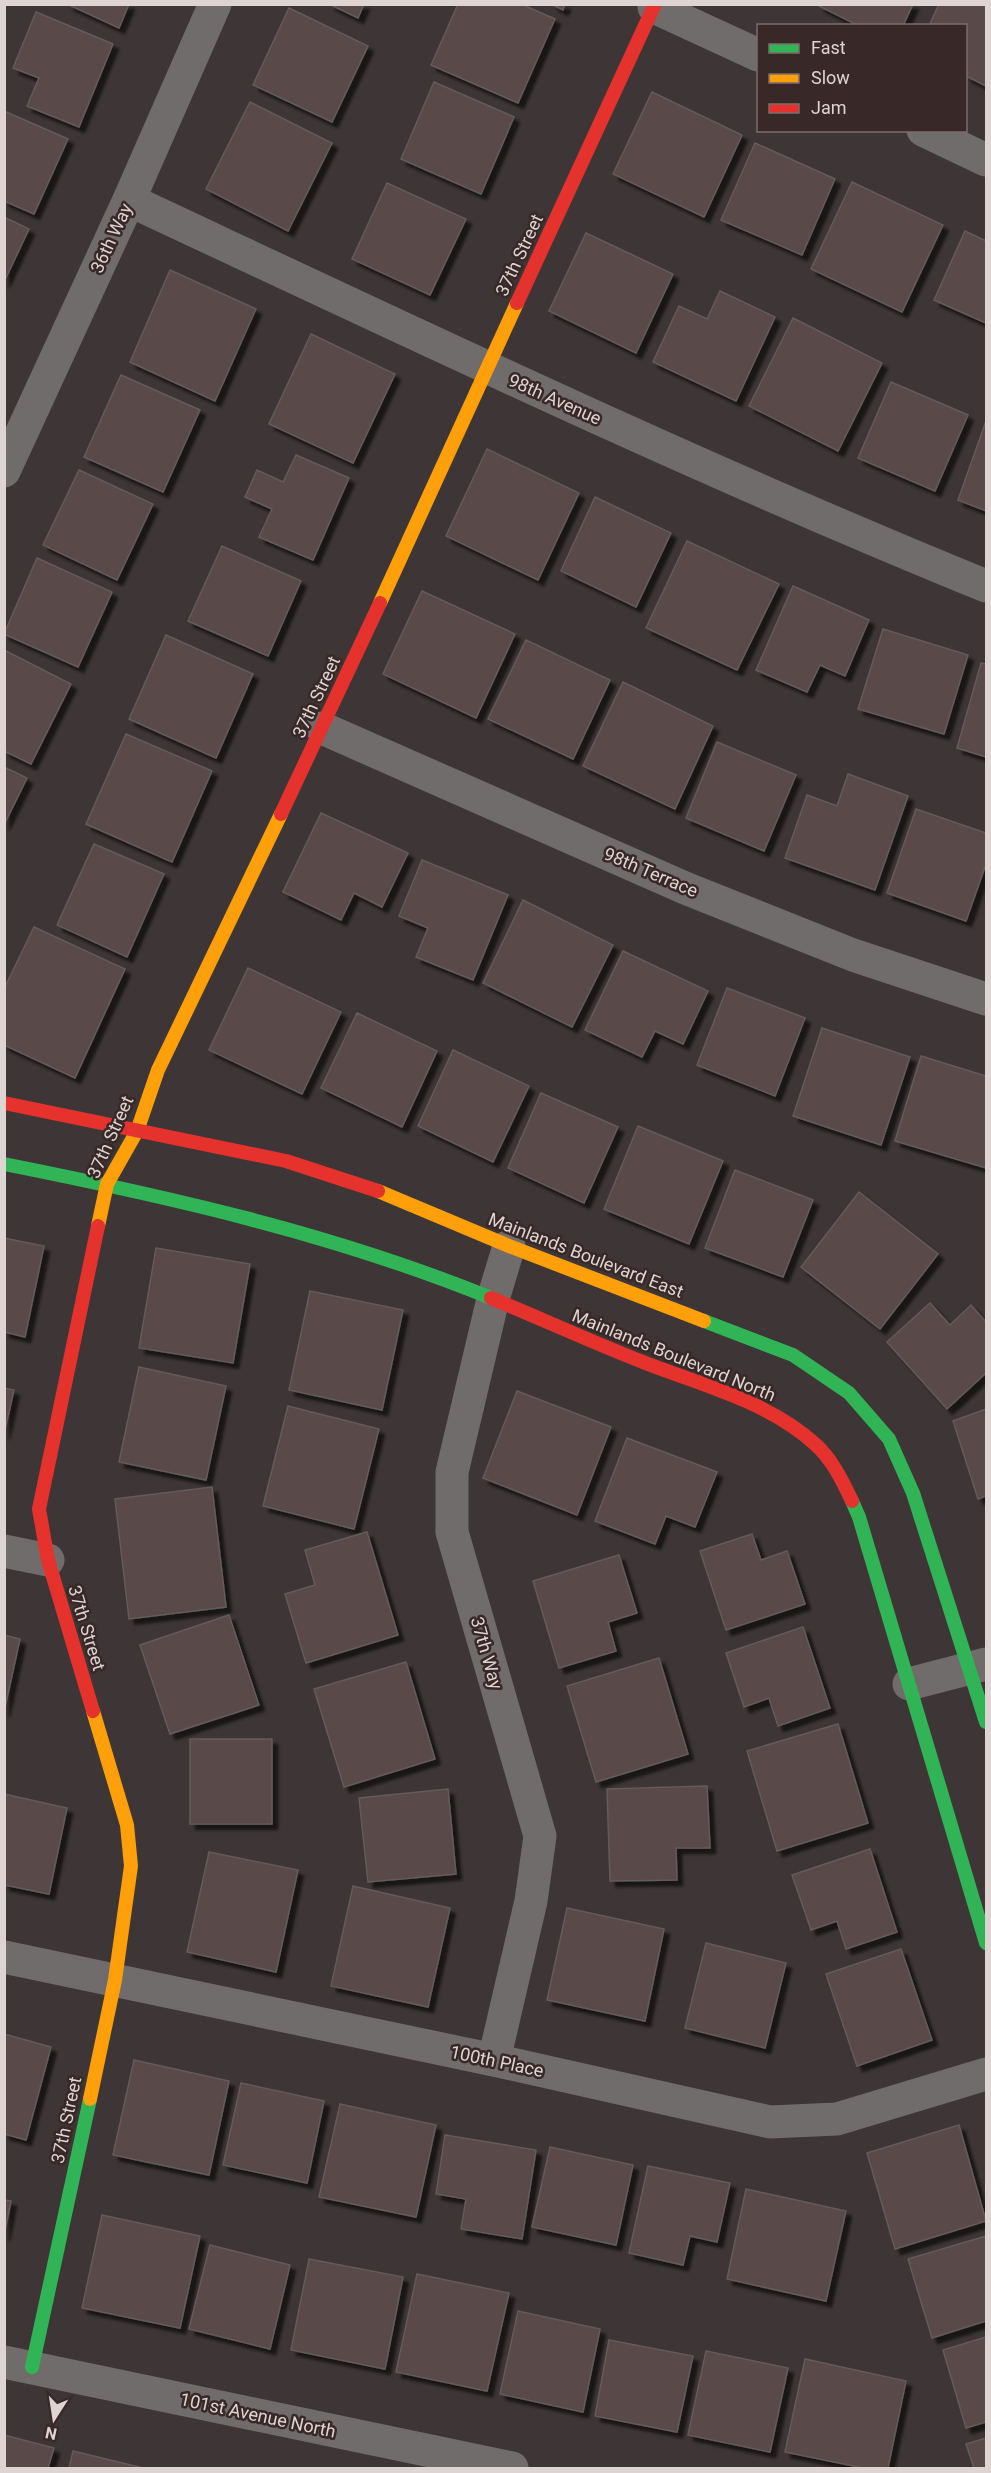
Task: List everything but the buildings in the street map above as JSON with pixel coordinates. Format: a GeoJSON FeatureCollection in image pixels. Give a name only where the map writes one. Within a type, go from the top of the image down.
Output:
{"type":"FeatureCollection","features":[{"type":"Feature","properties":{"kind":"street","name":"36th Way"},"geometry":{"type":"LineString","coordinates":[[4,471],[129,200],[215,4]]}},
{"type":"Feature","properties":{"kind":"street"},"geometry":{"type":"LineString","coordinates":[[654,6],[757,54]]}},
{"type":"Feature","properties":{"kind":"street","name":"37th Street"},"geometry":{"type":"LineString","coordinates":[[18,2365],[115,1980],[131,1866],[127,1825],[48,1560],[39,1509],[107,1184],[136,1131],[158,1070],[322,728],[654,6]]}},
{"type":"Feature","properties":{"kind":"street"},"geometry":{"type":"LineString","coordinates":[[927,132],[987,160]]}},
{"type":"Feature","properties":{"kind":"street","name":"98th Avenue"},"geometry":{"type":"LineString","coordinates":[[129,200],[487,368],[832,523],[987,586]]}},
{"type":"Feature","properties":{"kind":"street","name":"98th Terrace"},"geometry":{"type":"LineString","coordinates":[[322,728],[685,888],[853,955],[987,999]]}},
{"type":"Feature","properties":{"kind":"street","name":"Mainlands Boulevard East"},"geometry":{"type":"LineString","coordinates":[[4,1102],[286,1161],[380,1191],[509,1246],[793,1355],[849,1393],[888,1439],[913,1493],[979,1666]]}},
{"type":"Feature","properties":{"kind":"street","name":"Mainlands Boulevard North"},"geometry":{"type":"LineString","coordinates":[[4,1164],[107,1184],[276,1226],[370,1253],[493,1299],[770,1413],[816,1444],[840,1475],[858,1517],[987,1943]]}},
{"type":"Feature","properties":{"kind":"street","name":"37th Way"},"geometry":{"type":"LineString","coordinates":[[494,2060],[531,1900],[540,1836],[452,1532],[452,1472],[493,1299],[509,1246]]}},
{"type":"Feature","properties":{"kind":"street"},"geometry":{"type":"LineString","coordinates":[[4,1551],[48,1560]]}},
{"type":"Feature","properties":{"kind":"street"},"geometry":{"type":"LineString","coordinates":[[909,1684],[979,1666],[987,1722]]}},
{"type":"Feature","properties":{"kind":"street","name":"100th Place"},"geometry":{"type":"LineString","coordinates":[[4,1957],[494,2060],[770,2122],[837,2119],[987,2074]]}},
{"type":"Feature","properties":{"kind":"street","name":"101st Avenue North"},"geometry":{"type":"LineString","coordinates":[[18,2365],[512,2469]]}},
{"type":"Feature","properties":{"kind":"traffic: fast"},"geometry":{"type":"LineString","coordinates":[[4,1164],[251,1219],[372,1255],[491,1298]]}},
{"type":"Feature","properties":{"kind":"traffic: fast"},"geometry":{"type":"LineString","coordinates":[[704,1321],[793,1355],[849,1393],[889,1439],[913,1493],[986,1722]]}},
{"type":"Feature","properties":{"kind":"traffic: fast"},"geometry":{"type":"LineString","coordinates":[[852,1501],[859,1517],[986,1943]]}},
{"type":"Feature","properties":{"kind":"traffic: fast"},"geometry":{"type":"LineString","coordinates":[[32,2367],[90,2099]]}},
{"type":"Feature","properties":{"kind":"traffic: slow"},"geometry":{"type":"LineString","coordinates":[[380,603],[517,303]]}},
{"type":"Feature","properties":{"kind":"traffic: slow"},"geometry":{"type":"LineString","coordinates":[[98,1226],[107,1184],[137,1131],[158,1070],[281,814]]}},
{"type":"Feature","properties":{"kind":"traffic: slow"},"geometry":{"type":"LineString","coordinates":[[378,1191],[509,1246],[704,1321]]}},
{"type":"Feature","properties":{"kind":"traffic: slow"},"geometry":{"type":"LineString","coordinates":[[90,2099],[115,1980],[131,1866],[127,1825],[93,1711]]}},
{"type":"Feature","properties":{"kind":"traffic: jam"},"geometry":{"type":"LineString","coordinates":[[517,303],[655,4]]}},
{"type":"Feature","properties":{"kind":"traffic: jam"},"geometry":{"type":"LineString","coordinates":[[281,814],[380,603]]}},
{"type":"Feature","properties":{"kind":"traffic: jam"},"geometry":{"type":"LineString","coordinates":[[4,1103],[286,1161],[378,1191]]}},
{"type":"Feature","properties":{"kind":"traffic: jam"},"geometry":{"type":"LineString","coordinates":[[93,1711],[48,1560],[39,1509],[98,1226]]}},
{"type":"Feature","properties":{"kind":"traffic: jam"},"geometry":{"type":"LineString","coordinates":[[491,1298],[624,1354],[755,1405],[776,1416],[796,1429],[827,1456],[852,1501]]}}]}
